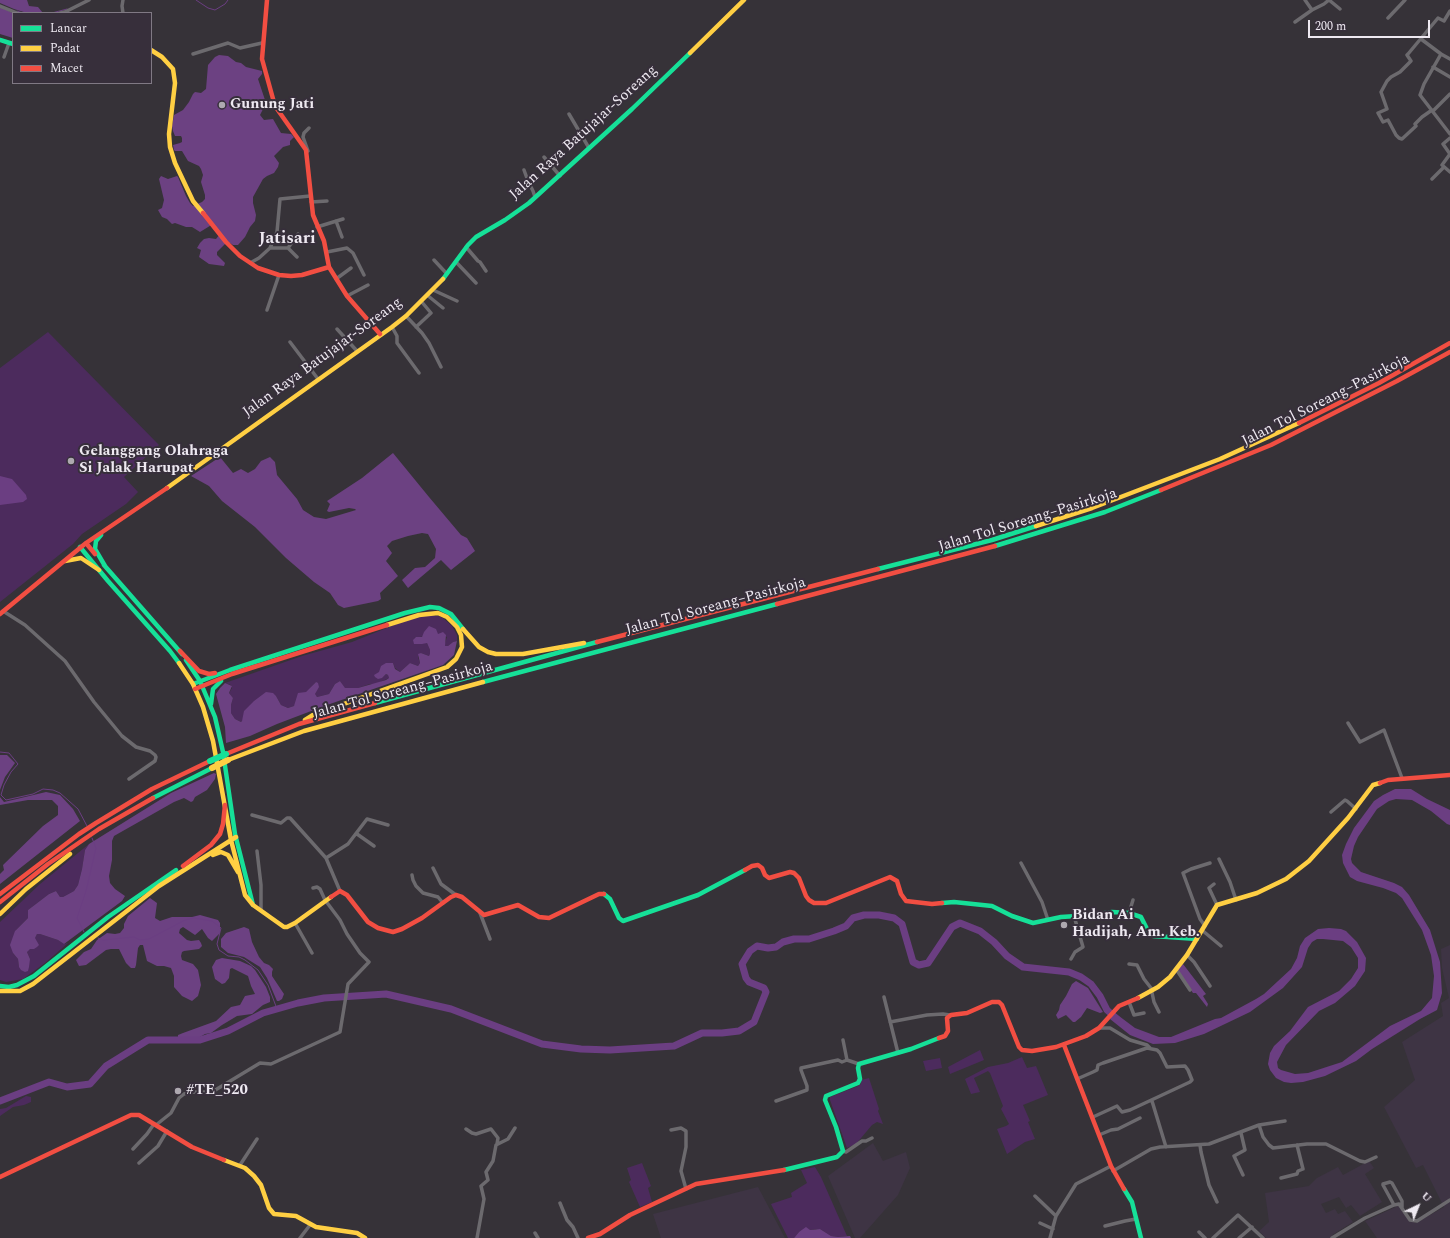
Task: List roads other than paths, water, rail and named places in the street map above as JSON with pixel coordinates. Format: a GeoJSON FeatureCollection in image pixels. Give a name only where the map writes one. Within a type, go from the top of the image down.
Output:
{"type":"FeatureCollection","features":[{"type":"Feature","properties":{"kind":"main road"},"geometry":{"type":"LineString","coordinates":[[267,0],[262,43],[262,60],[275,106],[302,143],[307,156],[310,199],[313,215],[324,241],[329,267],[347,296],[380,334]]}},
{"type":"Feature","properties":{"kind":"main road","name":"Jalan Raya Batujajar-Soreang"},"geometry":{"type":"LineString","coordinates":[[2,612],[80,547],[172,484],[318,379],[355,348],[392,327],[406,316],[447,274],[466,247],[480,234],[505,220],[529,203],[560,176],[632,109],[744,0]]}},
{"type":"Feature","properties":{"kind":"main road"},"geometry":{"type":"LineString","coordinates":[[0,40],[11,43]]}},
{"type":"Feature","properties":{"kind":"main road"},"geometry":{"type":"LineString","coordinates":[[152,51],[170,64],[174,72],[175,93],[169,134],[170,148],[175,163],[196,205],[226,242],[240,256],[250,263],[258,268],[279,276],[302,275],[329,267]]}},
{"type":"Feature","properties":{"kind":"main road","name":"Jalan Tol Soreang–Pasirkoja"},"geometry":{"type":"LineString","coordinates":[[0,902],[97,827],[211,765],[299,724],[366,704],[497,670],[599,641],[992,540],[1092,508],[1220,459],[1291,427],[1379,383],[1450,344]]}},
{"type":"Feature","properties":{"kind":"main road","name":"Jalan Tol Soreang–Pasirkoja"},"geometry":{"type":"LineString","coordinates":[[227,757],[304,731],[542,666],[955,558],[1105,512],[1203,474],[1271,445],[1397,382],[1450,352]]}},
{"type":"Feature","properties":{"kind":"main road"},"geometry":{"type":"LineString","coordinates":[[104,531],[96,540],[94,545],[105,566]]}},
{"type":"Feature","properties":{"kind":"main road"},"geometry":{"type":"LineString","coordinates":[[86,543],[146,615],[201,672],[209,674],[231,672],[420,615],[438,613],[447,617],[457,627],[462,647],[456,659],[447,667],[313,715],[299,724]]}},
{"type":"Feature","properties":{"kind":"main road"},"geometry":{"type":"LineString","coordinates":[[80,547],[170,651],[194,686],[207,719],[213,741],[225,805],[253,905]]}},
{"type":"Feature","properties":{"kind":"main road"},"geometry":{"type":"LineString","coordinates":[[63,561],[81,558],[99,570]]}},
{"type":"Feature","properties":{"kind":"main road"},"geometry":{"type":"LineString","coordinates":[[194,686],[291,651],[405,613],[430,607],[439,608],[452,614],[479,647],[496,654],[522,654],[577,643],[599,641]]}},
{"type":"Feature","properties":{"kind":"main road"},"geometry":{"type":"LineString","coordinates":[[180,651],[201,683],[211,704],[215,717],[223,752],[238,872],[245,895],[253,905],[284,927],[295,923],[325,900],[340,891],[347,895],[368,922],[378,928],[393,932],[402,929],[450,897],[456,895],[462,897],[484,915],[518,905],[539,918],[549,918],[590,898],[605,894],[610,899],[619,918],[621,920],[626,920],[671,903],[698,895],[752,866],[758,865],[769,878],[790,872],[794,873],[799,878],[806,896],[814,903],[826,904],[884,878],[890,878],[897,881],[901,894],[906,901],[932,904],[954,902],[992,906],[1012,916],[1033,923],[1074,916],[1093,916],[1112,912],[1129,913],[1141,917],[1149,933],[1153,936],[1162,938],[1197,939]]}},
{"type":"Feature","properties":{"kind":"main road"},"geometry":{"type":"LineString","coordinates":[[211,704],[214,686],[231,672]]}},
{"type":"Feature","properties":{"kind":"main road"},"geometry":{"type":"LineString","coordinates":[[589,1238],[600,1234],[630,1214],[696,1184],[706,1181],[765,1173],[837,1157],[843,1151],[825,1097],[858,1083],[860,1079],[859,1064],[911,1049],[945,1036],[948,1033],[947,1018],[950,1016],[972,1012],[997,1001],[1002,1005],[1022,1050],[1032,1052],[1064,1045],[1082,1038],[1099,1028],[1107,1021],[1117,1008],[1152,991],[1162,984],[1176,970],[1187,955],[1204,929],[1212,910],[1218,905],[1256,893],[1276,884],[1298,870],[1314,856],[1356,809],[1373,784],[1402,778],[1450,775]]}},
{"type":"Feature","properties":{"kind":"main road"},"geometry":{"type":"LineString","coordinates":[[183,866],[211,844],[220,834],[223,824],[225,805]]}},
{"type":"Feature","properties":{"kind":"main road"},"geometry":{"type":"LineString","coordinates":[[0,914],[81,839],[97,827]]}},
{"type":"Feature","properties":{"kind":"main road"},"geometry":{"type":"LineString","coordinates":[[0,986],[9,987],[26,982],[81,942],[103,929],[159,886],[233,837]]}},
{"type":"Feature","properties":{"kind":"main road"},"geometry":{"type":"LineString","coordinates":[[0,991],[13,992],[33,984],[97,926],[157,882],[233,837]]}},
{"type":"Feature","properties":{"kind":"main road","name":"Jalan Tol Soreang–Pasirkoja"},"geometry":{"type":"LineString","coordinates":[[0,894],[81,839]]}},
{"type":"Feature","properties":{"kind":"main road"},"geometry":{"type":"LineString","coordinates":[[197,862],[217,853],[225,853],[230,858],[238,872]]}},
{"type":"Feature","properties":{"kind":"main road"},"geometry":{"type":"LineString","coordinates":[[1064,1045],[1112,1168],[1130,1198],[1141,1238]]}},
{"type":"Feature","properties":{"kind":"main road"},"geometry":{"type":"LineString","coordinates":[[0,1177],[131,1115],[139,1115],[192,1147],[240,1165],[249,1171],[261,1185],[271,1212],[278,1215],[296,1216],[310,1225],[338,1231],[357,1233],[365,1238]]}},
{"type":"Feature","properties":{"kind":"street"},"geometry":{"type":"LineString","coordinates":[[65,12],[89,0]]}},
{"type":"Feature","properties":{"kind":"street"},"geometry":{"type":"LineString","coordinates":[[123,0],[123,12]]}},
{"type":"Feature","properties":{"kind":"street"},"geometry":{"type":"LineString","coordinates":[[1305,0],[1312,10]]}},
{"type":"Feature","properties":{"kind":"street"},"geometry":{"type":"LineString","coordinates":[[1295,22],[1329,0],[1340,9]]}},
{"type":"Feature","properties":{"kind":"street"},"geometry":{"type":"LineString","coordinates":[[1388,18],[1405,0]]}},
{"type":"Feature","properties":{"kind":"street"},"geometry":{"type":"LineString","coordinates":[[0,6],[15,12]]}},
{"type":"Feature","properties":{"kind":"street"},"geometry":{"type":"LineString","coordinates":[[1450,11],[1444,21],[1438,18],[1407,55],[1411,61],[1400,72],[1389,78],[1381,92],[1387,109],[1378,113],[1384,122],[1388,120],[1396,135],[1402,139],[1416,126],[1415,124],[1422,117],[1432,111],[1450,94]]}},
{"type":"Feature","properties":{"kind":"street"},"geometry":{"type":"LineString","coordinates":[[1421,39],[1450,59]]}},
{"type":"Feature","properties":{"kind":"street"},"geometry":{"type":"LineString","coordinates":[[4,56],[11,43]]}},
{"type":"Feature","properties":{"kind":"street"},"geometry":{"type":"LineString","coordinates":[[192,54],[228,44],[240,48],[262,43]]}},
{"type":"Feature","properties":{"kind":"street"},"geometry":{"type":"LineString","coordinates":[[1441,54],[1424,84],[1420,95],[1450,134]]}},
{"type":"Feature","properties":{"kind":"street"},"geometry":{"type":"LineString","coordinates":[[1433,67],[1450,77]]}},
{"type":"Feature","properties":{"kind":"street"},"geometry":{"type":"LineString","coordinates":[[568,114],[590,148]]}},
{"type":"Feature","properties":{"kind":"street"},"geometry":{"type":"LineString","coordinates":[[307,156],[308,149],[303,137],[304,133],[309,128]]}},
{"type":"Feature","properties":{"kind":"street"},"geometry":{"type":"LineString","coordinates":[[1450,138],[1443,144],[1450,154],[1442,164],[1450,172]]}},
{"type":"Feature","properties":{"kind":"street"},"geometry":{"type":"LineString","coordinates":[[544,158],[560,176]]}},
{"type":"Feature","properties":{"kind":"street"},"geometry":{"type":"LineString","coordinates":[[1432,179],[1444,167]]}},
{"type":"Feature","properties":{"kind":"street"},"geometry":{"type":"LineString","coordinates":[[524,170],[535,197]]}},
{"type":"Feature","properties":{"kind":"street"},"geometry":{"type":"LineString","coordinates":[[250,263],[259,258],[270,248],[277,232],[280,199],[310,199],[327,201]]}},
{"type":"Feature","properties":{"kind":"street"},"geometry":{"type":"LineString","coordinates":[[317,227],[343,219]]}},
{"type":"Feature","properties":{"kind":"street"},"geometry":{"type":"LineString","coordinates":[[336,221],[342,237]]}},
{"type":"Feature","properties":{"kind":"street"},"geometry":{"type":"LineString","coordinates":[[288,248],[298,234]]}},
{"type":"Feature","properties":{"kind":"street"},"geometry":{"type":"LineString","coordinates":[[466,247],[486,271]]}},
{"type":"Feature","properties":{"kind":"street"},"geometry":{"type":"LineString","coordinates":[[270,248],[288,248],[297,257]]}},
{"type":"Feature","properties":{"kind":"street"},"geometry":{"type":"LineString","coordinates":[[327,252],[347,248],[353,253],[364,275]]}},
{"type":"Feature","properties":{"kind":"street"},"geometry":{"type":"LineString","coordinates":[[434,260],[447,274]]}},
{"type":"Feature","properties":{"kind":"street"},"geometry":{"type":"LineString","coordinates":[[456,262],[476,283]]}},
{"type":"Feature","properties":{"kind":"street"},"geometry":{"type":"LineString","coordinates":[[336,279],[351,268]]}},
{"type":"Feature","properties":{"kind":"street"},"geometry":{"type":"LineString","coordinates":[[267,310],[279,276]]}},
{"type":"Feature","properties":{"kind":"street"},"geometry":{"type":"LineString","coordinates":[[347,296],[368,285]]}},
{"type":"Feature","properties":{"kind":"street"},"geometry":{"type":"LineString","coordinates":[[433,290],[457,301]]}},
{"type":"Feature","properties":{"kind":"street"},"geometry":{"type":"LineString","coordinates":[[427,295],[443,308]]}},
{"type":"Feature","properties":{"kind":"street"},"geometry":{"type":"LineString","coordinates":[[416,327],[431,313],[421,301]]}},
{"type":"Feature","properties":{"kind":"street"},"geometry":{"type":"LineString","coordinates":[[406,316],[429,343],[441,367]]}},
{"type":"Feature","properties":{"kind":"street"},"geometry":{"type":"LineString","coordinates":[[392,327],[398,336],[397,343],[418,373]]}},
{"type":"Feature","properties":{"kind":"street"},"geometry":{"type":"LineString","coordinates":[[337,329],[355,348]]}},
{"type":"Feature","properties":{"kind":"street"},"geometry":{"type":"LineString","coordinates":[[290,342],[318,379]]}},
{"type":"Feature","properties":{"kind":"street"},"geometry":{"type":"LineString","coordinates":[[2,612],[14,617],[65,661],[94,702],[122,736],[136,747],[150,751],[155,755],[155,761],[129,778]]}},
{"type":"Feature","properties":{"kind":"street"},"geometry":{"type":"LineString","coordinates":[[1348,723],[1360,742],[1384,730],[1402,778]]}},
{"type":"Feature","properties":{"kind":"street"},"geometry":{"type":"LineString","coordinates":[[1331,812],[1345,800],[1356,809]]}},
{"type":"Feature","properties":{"kind":"street"},"geometry":{"type":"LineString","coordinates":[[252,815],[281,823],[287,818],[290,818],[326,858],[340,891]]}},
{"type":"Feature","properties":{"kind":"street"},"geometry":{"type":"LineString","coordinates":[[326,858],[348,844],[367,819],[388,825]]}},
{"type":"Feature","properties":{"kind":"street"},"geometry":{"type":"LineString","coordinates":[[357,834],[374,846]]}},
{"type":"Feature","properties":{"kind":"street"},"geometry":{"type":"LineString","coordinates":[[257,851],[261,910]]}},
{"type":"Feature","properties":{"kind":"street"},"geometry":{"type":"LineString","coordinates":[[1219,859],[1236,900]]}},
{"type":"Feature","properties":{"kind":"street"},"geometry":{"type":"LineString","coordinates":[[1021,863],[1042,902],[1048,920]]}},
{"type":"Feature","properties":{"kind":"street"},"geometry":{"type":"LineString","coordinates":[[1210,863],[1183,873],[1204,929],[1221,946]]}},
{"type":"Feature","properties":{"kind":"street"},"geometry":{"type":"LineString","coordinates":[[433,868],[437,873],[440,882],[456,895]]}},
{"type":"Feature","properties":{"kind":"street"},"geometry":{"type":"LineString","coordinates":[[412,874],[416,886],[422,892],[438,897],[443,903]]}},
{"type":"Feature","properties":{"kind":"street"},"geometry":{"type":"LineString","coordinates":[[1214,884],[1209,888],[1218,905]]}},
{"type":"Feature","properties":{"kind":"street"},"geometry":{"type":"LineString","coordinates":[[132,1149],[155,1124],[170,1113],[179,1098],[184,1094],[191,1092],[212,1092],[260,1063],[271,1064],[339,1033],[341,1030],[346,993],[350,982],[368,962],[360,953],[325,900],[320,889],[317,887],[313,888]]}},
{"type":"Feature","properties":{"kind":"street"},"geometry":{"type":"LineString","coordinates":[[1129,913],[1133,900]]}},
{"type":"Feature","properties":{"kind":"street"},"geometry":{"type":"LineString","coordinates":[[480,913],[490,939]]}},
{"type":"Feature","properties":{"kind":"street"},"geometry":{"type":"LineString","coordinates":[[1071,959],[1074,952],[1083,947],[1074,916]]}},
{"type":"Feature","properties":{"kind":"street"},"geometry":{"type":"LineString","coordinates":[[295,923],[312,953]]}},
{"type":"Feature","properties":{"kind":"street"},"geometry":{"type":"LineString","coordinates":[[1187,955],[1194,962],[1210,986]]}},
{"type":"Feature","properties":{"kind":"street"},"geometry":{"type":"LineString","coordinates":[[1129,964],[1137,965],[1152,991],[1154,1002],[1159,1012]]}},
{"type":"Feature","properties":{"kind":"street"},"geometry":{"type":"LineString","coordinates":[[1176,970],[1190,990]]}},
{"type":"Feature","properties":{"kind":"street"},"geometry":{"type":"LineString","coordinates":[[884,997],[898,1053]]}},
{"type":"Feature","properties":{"kind":"street"},"geometry":{"type":"LineString","coordinates":[[1129,1002],[1135,1015],[1144,1014]]}},
{"type":"Feature","properties":{"kind":"street"},"geometry":{"type":"LineString","coordinates":[[890,1022],[926,1015],[943,1014],[950,1016]]}},
{"type":"Feature","properties":{"kind":"street"},"geometry":{"type":"LineString","coordinates":[[1099,1028],[1110,1028],[1130,1040],[1147,1045],[1151,1049]]}},
{"type":"Feature","properties":{"kind":"street"},"geometry":{"type":"LineString","coordinates":[[843,1040],[847,1060]]}},
{"type":"Feature","properties":{"kind":"street"},"geometry":{"type":"LineString","coordinates":[[1077,1079],[1097,1070],[1098,1065],[1147,1048],[1157,1050],[1167,1067],[1186,1066],[1192,1080],[1152,1101],[1122,1112],[1117,1106],[1093,1118]]}},
{"type":"Feature","properties":{"kind":"street"},"geometry":{"type":"LineString","coordinates":[[776,1101],[807,1090],[801,1068],[832,1060],[842,1062],[847,1060],[859,1064]]}},
{"type":"Feature","properties":{"kind":"street"},"geometry":{"type":"LineString","coordinates":[[1152,1101],[1166,1147]]}},
{"type":"Feature","properties":{"kind":"street"},"geometry":{"type":"LineString","coordinates":[[1099,1135],[1110,1130],[1118,1129],[1140,1118]]}},
{"type":"Feature","properties":{"kind":"street"},"geometry":{"type":"LineString","coordinates":[[1050,1238],[1056,1216],[1076,1184],[1151,1149],[1160,1147],[1200,1145],[1220,1141],[1259,1125],[1285,1121]]}},
{"type":"Feature","properties":{"kind":"street"},"geometry":{"type":"LineString","coordinates":[[1259,1125],[1263,1137],[1271,1147],[1296,1144],[1326,1144],[1353,1158],[1365,1162],[1376,1157]]}},
{"type":"Feature","properties":{"kind":"street"},"geometry":{"type":"LineString","coordinates":[[497,1144],[508,1139],[515,1128]]}},
{"type":"Feature","properties":{"kind":"street"},"geometry":{"type":"LineString","coordinates":[[671,1130],[681,1128],[686,1131],[686,1147],[681,1172],[686,1189]]}},
{"type":"Feature","properties":{"kind":"street"},"geometry":{"type":"LineString","coordinates":[[466,1129],[476,1134],[491,1130],[498,1138],[493,1161],[486,1172],[488,1180],[481,1186],[484,1199],[477,1238]]}},
{"type":"Feature","properties":{"kind":"street"},"geometry":{"type":"LineString","coordinates":[[139,1163],[158,1146],[167,1131]]}},
{"type":"Feature","properties":{"kind":"street"},"geometry":{"type":"LineString","coordinates":[[1241,1133],[1245,1150],[1234,1156],[1243,1175]]}},
{"type":"Feature","properties":{"kind":"street"},"geometry":{"type":"LineString","coordinates":[[843,1151],[846,1152],[862,1141],[872,1138]]}},
{"type":"Feature","properties":{"kind":"street"},"geometry":{"type":"LineString","coordinates":[[240,1165],[257,1139]]}},
{"type":"Feature","properties":{"kind":"street"},"geometry":{"type":"LineString","coordinates":[[1281,1178],[1297,1174],[1298,1170],[1303,1169],[1296,1144]]}},
{"type":"Feature","properties":{"kind":"street"},"geometry":{"type":"LineString","coordinates":[[1200,1145],[1209,1185],[1217,1202]]}},
{"type":"Feature","properties":{"kind":"street"},"geometry":{"type":"LineString","coordinates":[[1394,1205],[1383,1185],[1384,1184],[1392,1183],[1402,1201],[1402,1208]]}},
{"type":"Feature","properties":{"kind":"street"},"geometry":{"type":"LineString","coordinates":[[1034,1196],[1056,1216]]}},
{"type":"Feature","properties":{"kind":"street"},"geometry":{"type":"LineString","coordinates":[[1332,1238],[1365,1218],[1394,1205],[1399,1204],[1410,1220],[1417,1221],[1450,1200]]}},
{"type":"Feature","properties":{"kind":"street"},"geometry":{"type":"LineString","coordinates":[[560,1203],[567,1220],[573,1227],[578,1238]]}},
{"type":"Feature","properties":{"kind":"street"},"geometry":{"type":"LineString","coordinates":[[1213,1238],[1238,1215],[1262,1238]]}},
{"type":"Feature","properties":{"kind":"street"},"geometry":{"type":"LineString","coordinates":[[1105,1226],[1125,1221],[1135,1216]]}},
{"type":"Feature","properties":{"kind":"street"},"geometry":{"type":"LineString","coordinates":[[1040,1223],[1053,1229]]}},
{"type":"Feature","properties":{"kind":"street"},"geometry":{"type":"LineString","coordinates":[[300,1238],[310,1225]]}},
{"type":"Feature","properties":{"kind":"street"},"geometry":{"type":"LineString","coordinates":[[1239,1238],[1252,1227]]}},
{"type":"Feature","properties":{"kind":"street"},"geometry":{"type":"LineString","coordinates":[[1199,1232],[1205,1238]]}},
{"type":"Feature","properties":{"kind":"street"},"geometry":{"type":"LineString","coordinates":[[536,1233],[538,1238]]}},
{"type":"Feature","properties":{"kind":"waterway"},"geometry":{"type":"LineString","coordinates":[[196,0],[208,8],[215,10],[225,4],[228,0]]}},
{"type":"Feature","properties":{"kind":"waterway"},"geometry":{"type":"LineString","coordinates":[[56,12],[67,9]]}},
{"type":"Feature","properties":{"kind":"waterway"},"geometry":{"type":"LineString","coordinates":[[0,752],[9,753],[18,764],[11,772],[4,785],[1,795],[6,800],[33,794],[43,789],[53,790],[60,793],[78,809],[87,826]]}},
{"type":"Feature","properties":{"kind":"waterway"},"geometry":{"type":"LineString","coordinates":[[84,932],[77,918],[86,891],[96,848],[92,838]]}},
{"type":"Feature","properties":{"kind":"waterway"},"geometry":{"type":"LineString","coordinates":[[0,1101],[49,1082],[67,1087],[90,1084],[106,1066],[148,1040],[200,1040],[228,1031],[263,1013],[298,1003],[324,998],[386,994],[451,1009],[542,1044],[581,1049],[610,1050],[674,1046],[702,1033],[739,1031],[754,1022],[766,992],[764,988],[749,982],[746,978],[742,964],[750,951],[757,946],[768,948],[776,947],[783,942],[794,939],[809,939],[846,926],[853,918],[864,915],[879,915],[894,918],[902,924],[913,962],[919,965],[928,963],[952,927],[960,923],[980,931],[994,942],[1007,956],[1023,967],[1069,972],[1081,977],[1091,984],[1100,996],[1107,1010],[1117,1019]]}},
{"type":"Feature","properties":{"kind":"waterway"},"geometry":{"type":"LineString","coordinates":[[98,938],[103,940],[134,937],[140,940],[149,939],[185,920],[194,918],[212,921],[221,928],[217,944],[219,950],[228,956],[239,957],[245,960],[258,970],[268,985],[277,1009]]}},
{"type":"Feature","properties":{"kind":"place","name":"Gunung Jati"},"geometry":{"type":"Point","coordinates":[222,105]}},
{"type":"Feature","properties":{"kind":"place","name":"Gelanggang Olahraga Si Jalak Harupat"},"geometry":{"type":"Point","coordinates":[71,461]}},
{"type":"Feature","properties":{"kind":"place","name":"Bidan Ai Hadijah, Am. Keb."},"geometry":{"type":"Point","coordinates":[1064,925]}},
{"type":"Feature","properties":{"kind":"place","name":"#TE_520"},"geometry":{"type":"Point","coordinates":[178,1091]}},
{"type":"Feature","properties":{"kind":"district","name":"Jatisari"},"geometry":{"type":"Point","coordinates":[287,240]}}]}
